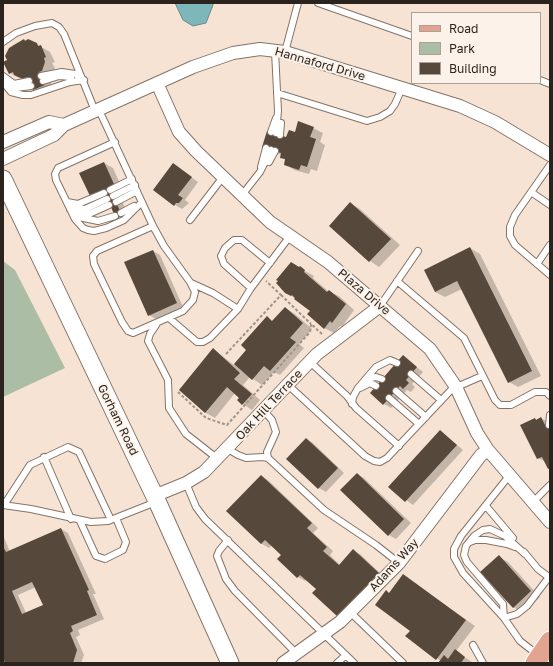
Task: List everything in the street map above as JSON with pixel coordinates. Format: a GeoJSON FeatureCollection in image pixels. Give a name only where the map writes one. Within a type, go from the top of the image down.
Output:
{"type":"FeatureCollection","features":[{"type":"Feature","properties":{"kind":"main road","name":"Gorham Road"},"geometry":{"type":"LineString","coordinates":[[3,179],[155,498],[230,663]]}},
{"type":"Feature","properties":{"kind":"street","name":"Hannaford Drive"},"geometry":{"type":"LineString","coordinates":[[3,159],[54,135],[64,125],[217,58],[233,53],[260,49],[280,51],[460,106],[495,122],[550,155]]}},
{"type":"Feature","properties":{"kind":"street","name":"Plaza Drive"},"geometry":{"type":"LineString","coordinates":[[157,84],[179,132],[196,151],[270,222],[328,262],[430,349],[456,387],[477,433],[488,450],[532,503],[550,522]]}},
{"type":"Feature","properties":{"kind":"street","name":"Hannaford Drive"},"geometry":{"type":"LineString","coordinates":[[3,142],[49,122],[64,125]]}},
{"type":"Feature","properties":{"kind":"street","name":"Oak Hill Terrace"},"geometry":{"type":"LineString","coordinates":[[155,498],[186,483],[204,472],[218,460],[322,350],[380,306]]}},
{"type":"Feature","properties":{"kind":"street","name":"Adams Way"},"geometry":{"type":"LineString","coordinates":[[283,663],[326,634],[399,563],[481,455],[488,450]]}},
{"type":"Feature","properties":{"kind":"lane"},"geometry":{"type":"LineString","coordinates":[[278,111],[276,134],[281,127],[277,93],[280,51],[298,3]]}},
{"type":"Feature","properties":{"kind":"lane"},"geometry":{"type":"LineString","coordinates":[[318,3],[411,36]]}},
{"type":"Feature","properties":{"kind":"lane"},"geometry":{"type":"LineString","coordinates":[[3,42],[16,33],[48,23],[56,24],[64,34],[97,110],[115,142],[153,226],[164,246],[190,282],[195,292],[193,300],[183,311],[136,332],[128,330],[122,322],[94,264],[93,256],[97,251],[153,226]]}},
{"type":"Feature","properties":{"kind":"lane"},"geometry":{"type":"LineString","coordinates":[[42,78],[62,72],[75,74],[84,80]]}},
{"type":"Feature","properties":{"kind":"lane"},"geometry":{"type":"LineString","coordinates":[[3,77],[8,84],[16,88],[30,84]]}},
{"type":"Feature","properties":{"kind":"lane"},"geometry":{"type":"LineString","coordinates":[[3,82],[11,92],[30,95],[70,82],[84,80]]}},
{"type":"Feature","properties":{"kind":"lane"},"geometry":{"type":"LineString","coordinates":[[277,93],[367,121],[380,117],[390,111],[402,88]]}},
{"type":"Feature","properties":{"kind":"lane"},"geometry":{"type":"LineString","coordinates":[[115,142],[56,170],[55,178],[74,216],[83,228],[94,231],[106,228],[127,217],[142,202]]}},
{"type":"Feature","properties":{"kind":"lane"},"geometry":{"type":"LineString","coordinates":[[242,195],[266,166],[270,149],[260,172]]}},
{"type":"Feature","properties":{"kind":"lane"},"geometry":{"type":"LineString","coordinates":[[550,165],[515,215],[510,228],[510,236],[515,246],[550,275]]}},
{"type":"Feature","properties":{"kind":"lane"},"geometry":{"type":"LineString","coordinates":[[190,220],[223,177]]}},
{"type":"Feature","properties":{"kind":"lane"},"geometry":{"type":"LineString","coordinates":[[132,179],[113,196],[136,188]]}},
{"type":"Feature","properties":{"kind":"lane"},"geometry":{"type":"LineString","coordinates":[[531,192],[550,205]]}},
{"type":"Feature","properties":{"kind":"lane"},"geometry":{"type":"LineString","coordinates":[[107,199],[89,214],[68,205],[78,204],[107,199]]}},
{"type":"Feature","properties":{"kind":"lane"},"geometry":{"type":"LineString","coordinates":[[121,213],[142,202]]}},
{"type":"Feature","properties":{"kind":"lane"},"geometry":{"type":"LineString","coordinates":[[74,216],[98,221],[115,216]]}},
{"type":"Feature","properties":{"kind":"lane"},"geometry":{"type":"LineString","coordinates":[[169,318],[193,340],[200,342],[210,338],[238,309],[251,288],[290,236]]}},
{"type":"Feature","properties":{"kind":"lane"},"geometry":{"type":"LineString","coordinates":[[251,288],[224,264],[221,256],[225,248],[234,240],[242,240],[270,262]]}},
{"type":"Feature","properties":{"kind":"lane"},"geometry":{"type":"LineString","coordinates":[[537,264],[550,244]]}},
{"type":"Feature","properties":{"kind":"lane"},"geometry":{"type":"LineString","coordinates":[[380,306],[418,250]]}},
{"type":"Feature","properties":{"kind":"lane"},"geometry":{"type":"LineString","coordinates":[[397,281],[464,338],[482,376],[495,400],[500,405],[511,404],[535,392],[546,392],[550,396]]}},
{"type":"Feature","properties":{"kind":"lane"},"geometry":{"type":"LineString","coordinates":[[190,282],[238,309]]}},
{"type":"Feature","properties":{"kind":"lane"},"geometry":{"type":"LineString","coordinates":[[158,323],[150,334],[148,341],[168,380],[170,389],[168,402],[169,408],[186,434],[218,460]]}},
{"type":"Feature","properties":{"kind":"lane"},"geometry":{"type":"LineString","coordinates":[[352,404],[356,392],[380,364],[390,360],[397,363]]}},
{"type":"Feature","properties":{"kind":"lane"},"geometry":{"type":"LineString","coordinates":[[310,362],[347,396],[352,404],[399,446]]}},
{"type":"Feature","properties":{"kind":"lane"},"geometry":{"type":"LineString","coordinates":[[410,374],[441,400]]}},
{"type":"Feature","properties":{"kind":"lane"},"geometry":{"type":"LineString","coordinates":[[288,385],[369,459],[380,462],[387,458],[441,400],[456,387],[482,376]]}},
{"type":"Feature","properties":{"kind":"lane"},"geometry":{"type":"LineString","coordinates":[[366,379],[376,377],[382,379]]}},
{"type":"Feature","properties":{"kind":"lane"},"geometry":{"type":"LineString","coordinates":[[356,392],[362,386],[370,383],[376,386]]}},
{"type":"Feature","properties":{"kind":"lane"},"geometry":{"type":"LineString","coordinates":[[396,391],[426,417]]}},
{"type":"Feature","properties":{"kind":"lane"},"geometry":{"type":"LineString","coordinates":[[389,398],[419,424]]}},
{"type":"Feature","properties":{"kind":"lane"},"geometry":{"type":"LineString","coordinates":[[264,411],[272,420],[276,432],[267,452],[268,458]]}},
{"type":"Feature","properties":{"kind":"lane"},"geometry":{"type":"LineString","coordinates":[[549,425],[550,415]]}},
{"type":"Feature","properties":{"kind":"lane"},"geometry":{"type":"LineString","coordinates":[[80,521],[96,556],[105,559],[123,550],[126,542],[114,519],[79,452],[68,447],[44,457],[30,465],[3,505],[31,509],[80,521],[100,522],[114,519],[155,498]]}},
{"type":"Feature","properties":{"kind":"lane"},"geometry":{"type":"LineString","coordinates":[[228,449],[246,458],[263,456],[268,458],[324,510],[376,544],[399,563]]}},
{"type":"Feature","properties":{"kind":"lane"},"geometry":{"type":"LineString","coordinates":[[44,457],[71,518]]}},
{"type":"Feature","properties":{"kind":"lane"},"geometry":{"type":"LineString","coordinates":[[509,476],[460,536],[454,549],[454,557],[463,573],[504,618],[520,641],[541,653]]}},
{"type":"Feature","properties":{"kind":"lane"},"geometry":{"type":"LineString","coordinates":[[186,483],[200,514],[326,634],[354,663]]}},
{"type":"Feature","properties":{"kind":"lane"},"geometry":{"type":"LineString","coordinates":[[532,503],[550,485]]}},
{"type":"Feature","properties":{"kind":"lane"},"geometry":{"type":"LineString","coordinates":[[486,506],[538,569],[550,577],[527,606],[517,614],[504,618]]}},
{"type":"Feature","properties":{"kind":"lane"},"geometry":{"type":"LineString","coordinates":[[504,618],[503,604],[465,559],[464,552],[468,543],[479,532],[486,529],[494,529],[505,536],[525,554]]}},
{"type":"Feature","properties":{"kind":"lane"},"geometry":{"type":"LineString","coordinates":[[228,540],[217,556],[226,579],[235,591],[296,653]]}},
{"type":"Feature","properties":{"kind":"lane"},"geometry":{"type":"LineString","coordinates":[[468,543],[479,540],[507,544],[525,554]]}},
{"type":"Feature","properties":{"kind":"lane"},"geometry":{"type":"LineString","coordinates":[[350,612],[403,663]]}},
{"type":"Feature","properties":{"kind":"lane"},"geometry":{"type":"LineString","coordinates":[[473,645],[483,663]]}},
{"type":"Feature","properties":{"kind":"lane"},"geometry":{"type":"LineString","coordinates":[[337,663],[346,655]]}},
{"type":"Feature","properties":{"kind":"path"},"geometry":{"type":"LineString","coordinates":[[265,280],[311,324],[326,336]]}},
{"type":"Feature","properties":{"kind":"path"},"geometry":{"type":"LineString","coordinates":[[226,354],[281,295]]}},
{"type":"Feature","properties":{"kind":"path"},"geometry":{"type":"LineString","coordinates":[[170,389],[176,390],[206,418],[227,424],[310,332],[311,324]]}},
{"type":"Feature","properties":{"kind":"green space"},"geometry":{"type":"Polygon","coordinates":[[[3,261],[15,270],[65,368],[3,397],[3,261]]]}},
{"type":"Feature","properties":{"kind":"water"},"geometry":{"type":"Polygon","coordinates":[[[175,3],[213,3],[213,5],[206,23],[193,26],[183,20],[175,3]]]}},
{"type":"Feature","properties":{"kind":"building"},"geometry":{"type":"Polygon","coordinates":[[[24,39],[25,41],[28,39],[37,43],[38,46],[41,45],[46,57],[44,58],[45,62],[42,71],[39,72],[45,85],[33,90],[27,77],[23,79],[14,75],[13,72],[9,74],[3,62],[7,60],[5,56],[9,48],[24,39]]]}},
{"type":"Feature","properties":{"kind":"building"},"geometry":{"type":"Polygon","coordinates":[[[298,121],[314,127],[310,137],[316,139],[307,167],[301,165],[299,170],[284,165],[285,159],[280,158],[281,153],[262,147],[267,131],[286,137],[289,130],[295,132],[298,121]]]}},
{"type":"Feature","properties":{"kind":"building"},"geometry":{"type":"Polygon","coordinates":[[[104,162],[114,184],[109,187],[121,213],[115,216],[103,190],[90,196],[79,173],[104,162]]]}},
{"type":"Feature","properties":{"kind":"building"},"geometry":{"type":"Polygon","coordinates":[[[173,163],[192,177],[178,195],[183,198],[174,206],[153,190],[173,163]]]}},
{"type":"Feature","properties":{"kind":"building"},"geometry":{"type":"Polygon","coordinates":[[[350,202],[391,239],[369,262],[329,226],[350,202]]]}},
{"type":"Feature","properties":{"kind":"building"},"geometry":{"type":"Polygon","coordinates":[[[470,247],[532,371],[508,383],[457,281],[435,292],[424,270],[470,247]]]}},
{"type":"Feature","properties":{"kind":"building"},"geometry":{"type":"Polygon","coordinates":[[[153,250],[177,303],[148,316],[124,262],[153,250]]]}},
{"type":"Feature","properties":{"kind":"building"},"geometry":{"type":"Polygon","coordinates":[[[291,262],[299,267],[300,266],[305,270],[304,272],[327,292],[329,290],[346,304],[332,323],[330,321],[324,329],[307,314],[310,311],[294,299],[295,298],[292,295],[291,296],[285,293],[276,283],[278,281],[276,280],[291,262]]]}},
{"type":"Feature","properties":{"kind":"building"},"geometry":{"type":"Polygon","coordinates":[[[285,307],[303,323],[290,338],[296,342],[270,371],[264,366],[252,380],[234,364],[246,350],[241,345],[267,316],[272,321],[285,307]]]}},
{"type":"Feature","properties":{"kind":"building"},"geometry":{"type":"Polygon","coordinates":[[[213,348],[240,373],[234,379],[252,394],[242,405],[237,400],[239,398],[227,387],[205,413],[179,390],[213,348]]]}},
{"type":"Feature","properties":{"kind":"building"},"geometry":{"type":"Polygon","coordinates":[[[403,355],[417,367],[406,380],[409,383],[403,389],[400,386],[383,405],[370,393],[403,355]]]}},
{"type":"Feature","properties":{"kind":"building"},"geometry":{"type":"Polygon","coordinates":[[[541,417],[546,427],[550,424],[550,468],[548,469],[542,457],[537,459],[520,425],[535,418],[536,420],[541,417]]]}},
{"type":"Feature","properties":{"kind":"building"},"geometry":{"type":"Polygon","coordinates":[[[440,430],[457,445],[405,502],[388,487],[440,430]]]}},
{"type":"Feature","properties":{"kind":"building"},"geometry":{"type":"Polygon","coordinates":[[[306,438],[338,468],[318,489],[286,459],[306,438]]]}},
{"type":"Feature","properties":{"kind":"building"},"geometry":{"type":"Polygon","coordinates":[[[357,473],[404,519],[388,536],[340,490],[357,473]]]}},
{"type":"Feature","properties":{"kind":"building"},"geometry":{"type":"Polygon","coordinates":[[[261,475],[312,523],[307,528],[327,547],[323,551],[339,565],[353,549],[379,573],[338,617],[312,593],[316,589],[300,575],[297,578],[277,559],[281,555],[265,540],[261,544],[226,511],[261,475]]]}},
{"type":"Feature","properties":{"kind":"building"},"geometry":{"type":"Polygon","coordinates":[[[61,528],[89,590],[87,591],[97,615],[71,626],[73,631],[70,633],[77,650],[73,663],[5,663],[3,658],[3,546],[6,552],[61,528]],[[32,582],[12,591],[22,614],[43,605],[32,582]]]}},
{"type":"Feature","properties":{"kind":"building"},"geometry":{"type":"Polygon","coordinates":[[[499,555],[531,591],[513,608],[480,572],[499,555]]]}},
{"type":"Feature","properties":{"kind":"building"},"geometry":{"type":"Polygon","coordinates":[[[403,574],[466,620],[436,660],[405,636],[410,631],[375,605],[386,590],[389,593],[403,574]]]}},
{"type":"Feature","properties":{"kind":"building"},"geometry":{"type":"Polygon","coordinates":[[[455,649],[465,657],[461,663],[438,663],[444,655],[448,659],[455,649]]]}}]}
